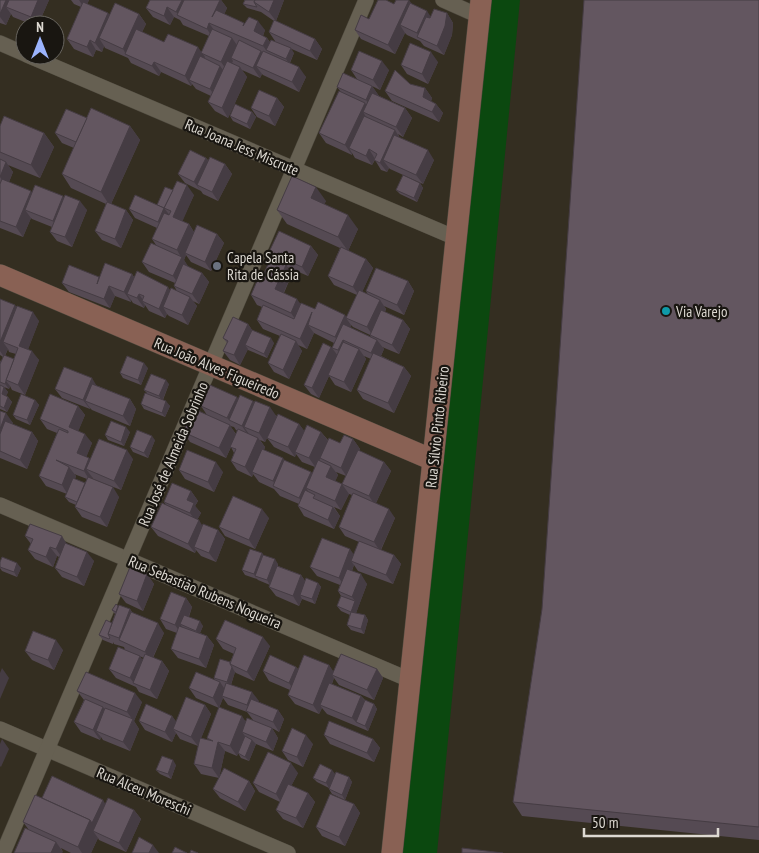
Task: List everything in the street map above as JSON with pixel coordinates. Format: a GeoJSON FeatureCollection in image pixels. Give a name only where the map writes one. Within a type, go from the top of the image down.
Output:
{"type":"FeatureCollection","features":[{"type":"Feature","properties":{"kind":"street","name":"Rua José de Almeida Sobrinho"},"geometry":{"type":"LineString","coordinates":[[3,853],[366,0]]}},
{"type":"Feature","properties":{"kind":"street"},"geometry":{"type":"LineString","coordinates":[[443,0],[480,8]]}},
{"type":"Feature","properties":{"kind":"street","name":"Rua Sílvio Pinto Ribeiro"},"geometry":{"type":"LineString","coordinates":[[392,853],[480,8]]}},
{"type":"Feature","properties":{"kind":"street","name":"Rua Joana Jess Miscrute"},"geometry":{"type":"LineString","coordinates":[[0,43],[15,50]]}},
{"type":"Feature","properties":{"kind":"street","name":"Rua Joana Jess Miscrute"},"geometry":{"type":"LineString","coordinates":[[50,65],[456,238]]}},
{"type":"Feature","properties":{"kind":"street","name":"Rua João Alves Figueiredo"},"geometry":{"type":"LineString","coordinates":[[0,275],[433,460]]}},
{"type":"Feature","properties":{"kind":"street","name":"Rua Sebastião Rubens Nogueira"},"geometry":{"type":"LineString","coordinates":[[0,505],[410,680]]}},
{"type":"Feature","properties":{"kind":"street","name":"Rua Alceu Moreschi"},"geometry":{"type":"LineString","coordinates":[[0,729],[288,853]]}},
{"type":"Feature","properties":{"kind":"green space"},"geometry":{"type":"Polygon","coordinates":[[[488,0],[520,0],[437,853],[400,853],[488,0]]]}},
{"type":"Feature","properties":{"kind":"building"},"geometry":{"type":"Polygon","coordinates":[[[0,0],[6,0],[0,14],[0,0]]]}},
{"type":"Feature","properties":{"kind":"building"},"geometry":{"type":"Polygon","coordinates":[[[9,0],[38,0],[32,15],[26,15],[6,7],[9,0]]]}},
{"type":"Feature","properties":{"kind":"building"},"geometry":{"type":"Polygon","coordinates":[[[150,0],[182,0],[176,12],[167,7],[164,16],[146,8],[150,0]]]}},
{"type":"Feature","properties":{"kind":"building"},"geometry":{"type":"Polygon","coordinates":[[[184,0],[220,0],[212,17],[216,10],[244,23],[243,26],[249,17],[258,21],[254,31],[267,38],[263,46],[209,23],[207,29],[177,15],[184,0]]]}},
{"type":"Feature","properties":{"kind":"building"},"geometry":{"type":"Polygon","coordinates":[[[245,0],[255,0],[254,2],[257,7],[243,4],[245,0]]]}},
{"type":"Feature","properties":{"kind":"building"},"geometry":{"type":"Polygon","coordinates":[[[255,0],[274,0],[269,12],[254,2],[255,0]]]}},
{"type":"Feature","properties":{"kind":"building"},"geometry":{"type":"Polygon","coordinates":[[[378,0],[386,0],[394,4],[396,0],[409,0],[388,45],[355,30],[361,15],[369,19],[378,0]]]}},
{"type":"Feature","properties":{"kind":"building","name":"Via Varejo"},"geometry":{"type":"Polygon","coordinates":[[[584,0],[759,0],[759,827],[513,802],[542,609],[584,0]]]}},
{"type":"Feature","properties":{"kind":"building"},"geometry":{"type":"Polygon","coordinates":[[[83,2],[108,13],[95,43],[90,40],[87,47],[67,39],[83,2]]]}},
{"type":"Feature","properties":{"kind":"building"},"geometry":{"type":"Polygon","coordinates":[[[115,3],[139,14],[123,49],[99,38],[115,3]]]}},
{"type":"Feature","properties":{"kind":"building"},"geometry":{"type":"Polygon","coordinates":[[[410,3],[427,11],[417,33],[400,25],[410,3]]]}},
{"type":"Feature","properties":{"kind":"building"},"geometry":{"type":"Polygon","coordinates":[[[434,9],[447,13],[445,26],[437,46],[417,37],[426,17],[430,18],[434,9]]]}},
{"type":"Feature","properties":{"kind":"building"},"geometry":{"type":"Polygon","coordinates":[[[274,20],[315,39],[310,51],[269,32],[274,20]]]}},
{"type":"Feature","properties":{"kind":"building"},"geometry":{"type":"Polygon","coordinates":[[[136,29],[164,42],[168,34],[198,47],[185,76],[154,62],[152,66],[125,54],[136,29]]]}},
{"type":"Feature","properties":{"kind":"building"},"geometry":{"type":"Polygon","coordinates":[[[212,29],[232,38],[221,62],[201,53],[212,29]]]}},
{"type":"Feature","properties":{"kind":"building"},"geometry":{"type":"Polygon","coordinates":[[[239,40],[261,51],[253,68],[231,58],[239,40]]]}},
{"type":"Feature","properties":{"kind":"building"},"geometry":{"type":"Polygon","coordinates":[[[271,40],[291,48],[286,59],[266,50],[271,40]]]}},
{"type":"Feature","properties":{"kind":"building"},"geometry":{"type":"Polygon","coordinates":[[[410,43],[431,52],[422,74],[401,65],[410,43]]]}},
{"type":"Feature","properties":{"kind":"building"},"geometry":{"type":"Polygon","coordinates":[[[263,51],[299,67],[292,82],[256,66],[263,51]]]}},
{"type":"Feature","properties":{"kind":"building"},"geometry":{"type":"Polygon","coordinates":[[[359,51],[382,61],[373,80],[351,70],[359,51]]]}},
{"type":"Feature","properties":{"kind":"building"},"geometry":{"type":"Polygon","coordinates":[[[200,56],[220,66],[210,89],[189,80],[200,56]]]}},
{"type":"Feature","properties":{"kind":"building"},"geometry":{"type":"Polygon","coordinates":[[[227,61],[240,67],[222,108],[208,102],[227,61]]]}},
{"type":"Feature","properties":{"kind":"building"},"geometry":{"type":"Polygon","coordinates":[[[395,70],[410,84],[425,88],[423,97],[436,104],[432,112],[385,91],[395,70]]]}},
{"type":"Feature","properties":{"kind":"building"},"geometry":{"type":"Polygon","coordinates":[[[343,73],[372,86],[366,100],[337,87],[343,73]]]}},
{"type":"Feature","properties":{"kind":"building"},"geometry":{"type":"Polygon","coordinates":[[[259,90],[277,98],[269,116],[251,108],[259,90]]]}},
{"type":"Feature","properties":{"kind":"building"},"geometry":{"type":"Polygon","coordinates":[[[339,91],[365,103],[345,145],[319,133],[339,91]]]}},
{"type":"Feature","properties":{"kind":"building"},"geometry":{"type":"Polygon","coordinates":[[[372,93],[405,108],[396,127],[363,112],[372,93]]]}},
{"type":"Feature","properties":{"kind":"building"},"geometry":{"type":"Polygon","coordinates":[[[235,104],[252,112],[247,124],[230,116],[235,104]]]}},
{"type":"Feature","properties":{"kind":"building"},"geometry":{"type":"Polygon","coordinates":[[[91,108],[130,126],[101,192],[62,174],[91,108]]]}},
{"type":"Feature","properties":{"kind":"building"},"geometry":{"type":"Polygon","coordinates":[[[66,109],[87,118],[76,142],[55,133],[66,109]]]}},
{"type":"Feature","properties":{"kind":"building"},"geometry":{"type":"Polygon","coordinates":[[[4,116],[44,133],[31,165],[0,152],[0,126],[4,116]]]}},
{"type":"Feature","properties":{"kind":"building"},"geometry":{"type":"Polygon","coordinates":[[[364,116],[395,130],[380,163],[374,160],[377,154],[369,149],[366,156],[349,148],[364,116]]]}},
{"type":"Feature","properties":{"kind":"building"},"geometry":{"type":"Polygon","coordinates":[[[394,135],[428,150],[416,175],[383,160],[394,135]]]}},
{"type":"Feature","properties":{"kind":"building"},"geometry":{"type":"Polygon","coordinates":[[[190,150],[206,158],[194,182],[178,174],[190,150]]]}},
{"type":"Feature","properties":{"kind":"building"},"geometry":{"type":"Polygon","coordinates":[[[210,157],[225,164],[212,192],[197,185],[210,157]]]}},
{"type":"Feature","properties":{"kind":"building"},"geometry":{"type":"Polygon","coordinates":[[[0,159],[6,162],[0,177],[0,159]]]}},
{"type":"Feature","properties":{"kind":"building"},"geometry":{"type":"Polygon","coordinates":[[[403,175],[420,183],[414,198],[396,190],[403,175]]]}},
{"type":"Feature","properties":{"kind":"building"},"geometry":{"type":"Polygon","coordinates":[[[292,176],[316,187],[311,198],[348,215],[338,237],[277,210],[292,176]]]}},
{"type":"Feature","properties":{"kind":"building"},"geometry":{"type":"Polygon","coordinates":[[[2,179],[31,191],[16,227],[0,221],[0,184],[2,179]]]}},
{"type":"Feature","properties":{"kind":"building"},"geometry":{"type":"Polygon","coordinates":[[[177,181],[187,185],[173,217],[189,224],[177,250],[152,239],[164,213],[169,215],[171,211],[164,208],[177,181]]]}},
{"type":"Feature","properties":{"kind":"building"},"geometry":{"type":"Polygon","coordinates":[[[35,185],[63,196],[53,221],[25,210],[35,185]]]}},
{"type":"Feature","properties":{"kind":"building"},"geometry":{"type":"Polygon","coordinates":[[[165,187],[173,190],[164,208],[157,205],[165,187]]]}},
{"type":"Feature","properties":{"kind":"building"},"geometry":{"type":"Polygon","coordinates":[[[65,195],[80,201],[65,237],[50,232],[65,195]]]}},
{"type":"Feature","properties":{"kind":"building"},"geometry":{"type":"Polygon","coordinates":[[[135,195],[164,208],[158,222],[129,209],[135,195]]]}},
{"type":"Feature","properties":{"kind":"building"},"geometry":{"type":"Polygon","coordinates":[[[107,202],[126,210],[115,239],[95,231],[107,202]]]}},
{"type":"Feature","properties":{"kind":"building"},"geometry":{"type":"Polygon","coordinates":[[[197,225],[217,234],[205,262],[185,253],[197,225]]]}},
{"type":"Feature","properties":{"kind":"building"},"geometry":{"type":"Polygon","coordinates":[[[279,231],[311,246],[302,267],[269,252],[279,231]]]}},
{"type":"Feature","properties":{"kind":"building"},"geometry":{"type":"Polygon","coordinates":[[[151,243],[182,257],[173,276],[142,262],[151,243]]]}},
{"type":"Feature","properties":{"kind":"building"},"geometry":{"type":"Polygon","coordinates":[[[341,247],[366,259],[353,287],[328,276],[341,247]]]}},
{"type":"Feature","properties":{"kind":"building"},"geometry":{"type":"Polygon","coordinates":[[[271,258],[286,265],[275,289],[297,299],[291,313],[251,295],[257,281],[260,282],[271,258]]]}},
{"type":"Feature","properties":{"kind":"building"},"geometry":{"type":"Polygon","coordinates":[[[105,263],[132,274],[124,292],[109,286],[104,299],[62,283],[69,265],[99,277],[97,284],[105,263]]]}},
{"type":"Feature","properties":{"kind":"building"},"geometry":{"type":"Polygon","coordinates":[[[183,264],[202,273],[192,294],[174,286],[183,264]]]}},
{"type":"Feature","properties":{"kind":"building"},"geometry":{"type":"Polygon","coordinates":[[[376,268],[408,281],[397,305],[366,291],[376,268]]]}},
{"type":"Feature","properties":{"kind":"building"},"geometry":{"type":"Polygon","coordinates":[[[137,271],[168,287],[159,309],[142,301],[144,296],[139,294],[137,298],[127,294],[137,271]]]}},
{"type":"Feature","properties":{"kind":"building"},"geometry":{"type":"Polygon","coordinates":[[[171,288],[190,297],[182,315],[163,307],[171,288]]]}},
{"type":"Feature","properties":{"kind":"building"},"geometry":{"type":"Polygon","coordinates":[[[359,290],[380,300],[367,327],[346,318],[359,290]]]}},
{"type":"Feature","properties":{"kind":"building"},"geometry":{"type":"Polygon","coordinates":[[[0,299],[15,305],[0,342],[0,299]]]}},
{"type":"Feature","properties":{"kind":"building"},"geometry":{"type":"Polygon","coordinates":[[[318,302],[345,315],[335,337],[308,325],[312,312],[300,339],[257,320],[263,305],[294,319],[301,303],[315,309],[318,302]]]}},
{"type":"Feature","properties":{"kind":"building"},"geometry":{"type":"Polygon","coordinates":[[[17,306],[33,312],[19,346],[32,351],[18,385],[6,380],[18,348],[3,342],[17,306]]]}},
{"type":"Feature","properties":{"kind":"building"},"geometry":{"type":"Polygon","coordinates":[[[381,310],[403,320],[392,345],[370,335],[381,310]]]}},
{"type":"Feature","properties":{"kind":"building"},"geometry":{"type":"Polygon","coordinates":[[[233,317],[248,324],[234,355],[223,351],[228,341],[223,338],[233,317]]]}},
{"type":"Feature","properties":{"kind":"building"},"geometry":{"type":"Polygon","coordinates":[[[343,324],[377,340],[371,353],[343,340],[338,350],[332,348],[343,324]]]}},
{"type":"Feature","properties":{"kind":"building"},"geometry":{"type":"Polygon","coordinates":[[[252,330],[271,338],[264,354],[245,345],[252,330]]]}},
{"type":"Feature","properties":{"kind":"building"},"geometry":{"type":"Polygon","coordinates":[[[281,334],[296,341],[283,370],[268,363],[281,334]]]}},
{"type":"Feature","properties":{"kind":"building"},"geometry":{"type":"Polygon","coordinates":[[[343,342],[359,349],[344,382],[328,375],[343,342]]]}},
{"type":"Feature","properties":{"kind":"building"},"geometry":{"type":"Polygon","coordinates":[[[323,343],[331,347],[312,388],[304,385],[323,343]]]}},
{"type":"Feature","properties":{"kind":"building"},"geometry":{"type":"Polygon","coordinates":[[[373,353],[404,367],[388,403],[357,390],[373,353]]]}},
{"type":"Feature","properties":{"kind":"building"},"geometry":{"type":"Polygon","coordinates":[[[4,355],[14,359],[5,384],[0,382],[0,364],[4,355]]]}},
{"type":"Feature","properties":{"kind":"building"},"geometry":{"type":"Polygon","coordinates":[[[127,356],[144,363],[138,380],[120,373],[127,356]]]}},
{"type":"Feature","properties":{"kind":"building"},"geometry":{"type":"Polygon","coordinates":[[[64,367],[92,378],[83,400],[55,389],[64,367]]]}},
{"type":"Feature","properties":{"kind":"building"},"geometry":{"type":"Polygon","coordinates":[[[151,374],[166,380],[159,396],[144,390],[151,374]]]}},
{"type":"Feature","properties":{"kind":"building"},"geometry":{"type":"Polygon","coordinates":[[[92,384],[130,399],[123,416],[85,401],[92,384]]]}},
{"type":"Feature","properties":{"kind":"building"},"geometry":{"type":"Polygon","coordinates":[[[0,385],[4,387],[2,394],[8,397],[4,408],[0,406],[0,385]]]}},
{"type":"Feature","properties":{"kind":"building"},"geometry":{"type":"Polygon","coordinates":[[[210,385],[237,397],[227,418],[201,406],[210,385]]]}},
{"type":"Feature","properties":{"kind":"building"},"geometry":{"type":"Polygon","coordinates":[[[145,393],[166,401],[162,413],[141,404],[145,393]]]}},
{"type":"Feature","properties":{"kind":"building"},"geometry":{"type":"Polygon","coordinates":[[[21,394],[35,400],[27,420],[13,415],[21,394]]]}},
{"type":"Feature","properties":{"kind":"building"},"geometry":{"type":"Polygon","coordinates":[[[50,394],[78,406],[69,427],[85,434],[77,453],[89,458],[84,471],[56,460],[69,467],[62,485],[39,476],[59,429],[68,433],[68,431],[40,419],[50,394]]]}},
{"type":"Feature","properties":{"kind":"building"},"geometry":{"type":"Polygon","coordinates":[[[240,395],[253,401],[242,426],[229,420],[240,395]]]}},
{"type":"Feature","properties":{"kind":"building"},"geometry":{"type":"Polygon","coordinates":[[[255,401],[270,407],[259,433],[244,427],[255,401]]]}},
{"type":"Feature","properties":{"kind":"building"},"geometry":{"type":"Polygon","coordinates":[[[194,409],[230,425],[219,448],[183,432],[194,409]]]}},
{"type":"Feature","properties":{"kind":"building"},"geometry":{"type":"Polygon","coordinates":[[[0,411],[6,413],[0,429],[0,411]]]}},
{"type":"Feature","properties":{"kind":"building"},"geometry":{"type":"Polygon","coordinates":[[[278,414],[299,424],[288,447],[267,438],[278,414]]]}},
{"type":"Feature","properties":{"kind":"building"},"geometry":{"type":"Polygon","coordinates":[[[5,421],[32,432],[20,460],[0,451],[0,434],[5,421]]]}},
{"type":"Feature","properties":{"kind":"building"},"geometry":{"type":"Polygon","coordinates":[[[111,421],[126,427],[121,442],[105,435],[111,421]]]}},
{"type":"Feature","properties":{"kind":"building"},"geometry":{"type":"Polygon","coordinates":[[[307,425],[321,432],[309,458],[295,452],[307,425]]]}},
{"type":"Feature","properties":{"kind":"building"},"geometry":{"type":"Polygon","coordinates":[[[238,429],[258,438],[245,467],[231,461],[236,449],[230,447],[238,429]]]}},
{"type":"Feature","properties":{"kind":"building"},"geometry":{"type":"Polygon","coordinates":[[[137,430],[152,436],[144,453],[130,447],[137,430]]]}},
{"type":"Feature","properties":{"kind":"building"},"geometry":{"type":"Polygon","coordinates":[[[344,435],[353,439],[341,468],[320,458],[329,438],[340,443],[344,435]]]}},
{"type":"Feature","properties":{"kind":"building"},"geometry":{"type":"Polygon","coordinates":[[[99,439],[127,450],[114,481],[86,469],[99,439]]]}},
{"type":"Feature","properties":{"kind":"building"},"geometry":{"type":"Polygon","coordinates":[[[262,449],[283,458],[273,481],[252,472],[262,449]]]}},
{"type":"Feature","properties":{"kind":"building"},"geometry":{"type":"Polygon","coordinates":[[[187,450],[216,462],[208,482],[179,470],[187,450]]]}},
{"type":"Feature","properties":{"kind":"building"},"geometry":{"type":"Polygon","coordinates":[[[358,450],[384,462],[369,496],[342,484],[358,450]]]}},
{"type":"Feature","properties":{"kind":"building"},"geometry":{"type":"Polygon","coordinates":[[[284,460],[311,472],[299,498],[273,486],[284,460]]]}},
{"type":"Feature","properties":{"kind":"building"},"geometry":{"type":"Polygon","coordinates":[[[318,460],[331,466],[326,477],[342,484],[335,501],[306,488],[318,460]]]}},
{"type":"Feature","properties":{"kind":"building"},"geometry":{"type":"Polygon","coordinates":[[[88,477],[113,487],[100,517],[75,507],[88,477]]]}},
{"type":"Feature","properties":{"kind":"building"},"geometry":{"type":"Polygon","coordinates":[[[73,478],[85,483],[77,502],[65,497],[73,478]]]}},
{"type":"Feature","properties":{"kind":"building"},"geometry":{"type":"Polygon","coordinates":[[[172,483],[191,491],[187,500],[194,503],[190,513],[164,502],[172,483]]]}},
{"type":"Feature","properties":{"kind":"building"},"geometry":{"type":"Polygon","coordinates":[[[305,490],[315,495],[313,498],[333,507],[328,520],[298,506],[305,490]]]}},
{"type":"Feature","properties":{"kind":"building"},"geometry":{"type":"Polygon","coordinates":[[[353,493],[389,509],[374,542],[339,527],[353,493]]]}},
{"type":"Feature","properties":{"kind":"building"},"geometry":{"type":"Polygon","coordinates":[[[233,496],[262,509],[249,540],[219,527],[233,496]]]}},
{"type":"Feature","properties":{"kind":"building"},"geometry":{"type":"Polygon","coordinates":[[[162,503],[199,520],[188,544],[151,527],[162,503]]]}},
{"type":"Feature","properties":{"kind":"building"},"geometry":{"type":"Polygon","coordinates":[[[30,524],[62,536],[56,549],[50,547],[46,557],[28,550],[33,539],[25,536],[30,524]]]}},
{"type":"Feature","properties":{"kind":"building"},"geometry":{"type":"Polygon","coordinates":[[[203,524],[218,530],[209,553],[194,547],[203,524]]]}},
{"type":"Feature","properties":{"kind":"building"},"geometry":{"type":"Polygon","coordinates":[[[322,538],[350,549],[339,578],[310,567],[322,538]]]}},
{"type":"Feature","properties":{"kind":"building"},"geometry":{"type":"Polygon","coordinates":[[[359,541],[394,555],[386,575],[351,561],[359,541]]]}},
{"type":"Feature","properties":{"kind":"building"},"geometry":{"type":"Polygon","coordinates":[[[65,543],[87,552],[77,577],[55,568],[65,543]]]}},
{"type":"Feature","properties":{"kind":"building"},"geometry":{"type":"Polygon","coordinates":[[[250,549],[262,553],[254,574],[242,570],[250,549]]]}},
{"type":"Feature","properties":{"kind":"building"},"geometry":{"type":"Polygon","coordinates":[[[263,555],[275,559],[267,580],[255,576],[263,555]]]}},
{"type":"Feature","properties":{"kind":"building"},"geometry":{"type":"Polygon","coordinates":[[[2,557],[17,563],[14,572],[0,567],[2,557]]]}},
{"type":"Feature","properties":{"kind":"building"},"geometry":{"type":"Polygon","coordinates":[[[277,566],[301,575],[293,596],[269,587],[277,566]]]}},
{"type":"Feature","properties":{"kind":"building"},"geometry":{"type":"Polygon","coordinates":[[[130,567],[147,574],[137,601],[119,594],[130,567]]]}},
{"type":"Feature","properties":{"kind":"building"},"geometry":{"type":"Polygon","coordinates":[[[347,569],[361,574],[352,597],[338,591],[347,569]]]}},
{"type":"Feature","properties":{"kind":"building"},"geometry":{"type":"Polygon","coordinates":[[[306,578],[318,583],[312,599],[300,595],[306,578]]]}},
{"type":"Feature","properties":{"kind":"building"},"geometry":{"type":"Polygon","coordinates":[[[171,592],[186,598],[175,625],[160,619],[171,592]]]}},
{"type":"Feature","properties":{"kind":"building"},"geometry":{"type":"Polygon","coordinates":[[[341,596],[355,601],[351,612],[337,606],[341,596]]]}},
{"type":"Feature","properties":{"kind":"building"},"geometry":{"type":"Polygon","coordinates":[[[116,604],[118,606],[116,612],[112,610],[116,604]]]}},
{"type":"Feature","properties":{"kind":"building"},"geometry":{"type":"Polygon","coordinates":[[[119,605],[130,609],[119,638],[108,634],[119,605]]]}},
{"type":"Feature","properties":{"kind":"building"},"geometry":{"type":"Polygon","coordinates":[[[131,612],[158,623],[145,652],[119,640],[131,612]]]}},
{"type":"Feature","properties":{"kind":"building"},"geometry":{"type":"Polygon","coordinates":[[[351,612],[365,615],[361,629],[347,625],[351,612]]]}},
{"type":"Feature","properties":{"kind":"building"},"geometry":{"type":"Polygon","coordinates":[[[184,615],[200,621],[196,631],[180,624],[184,615]]]}},
{"type":"Feature","properties":{"kind":"building"},"geometry":{"type":"Polygon","coordinates":[[[106,620],[112,623],[108,634],[109,639],[99,635],[106,620]]]}},
{"type":"Feature","properties":{"kind":"building"},"geometry":{"type":"Polygon","coordinates":[[[225,620],[263,637],[247,672],[230,664],[236,648],[216,639],[225,620]]]}},
{"type":"Feature","properties":{"kind":"building"},"geometry":{"type":"Polygon","coordinates":[[[179,626],[207,636],[199,659],[171,649],[179,626]]]}},
{"type":"Feature","properties":{"kind":"building"},"geometry":{"type":"Polygon","coordinates":[[[33,631],[56,640],[48,660],[25,651],[33,631]]]}},
{"type":"Feature","properties":{"kind":"building"},"geometry":{"type":"Polygon","coordinates":[[[118,647],[140,656],[130,678],[109,669],[118,647]]]}},
{"type":"Feature","properties":{"kind":"building"},"geometry":{"type":"Polygon","coordinates":[[[145,654],[162,661],[150,690],[133,683],[145,654]]]}},
{"type":"Feature","properties":{"kind":"building"},"geometry":{"type":"Polygon","coordinates":[[[341,654],[377,669],[367,690],[332,675],[341,654]]]}},
{"type":"Feature","properties":{"kind":"building"},"geometry":{"type":"Polygon","coordinates":[[[270,655],[296,667],[289,683],[263,671],[270,655]]]}},
{"type":"Feature","properties":{"kind":"building"},"geometry":{"type":"Polygon","coordinates":[[[304,655],[329,665],[313,705],[288,695],[304,655]]]}},
{"type":"Feature","properties":{"kind":"building"},"geometry":{"type":"Polygon","coordinates":[[[220,659],[230,662],[232,667],[227,682],[214,678],[220,659]]]}},
{"type":"Feature","properties":{"kind":"building"},"geometry":{"type":"Polygon","coordinates":[[[86,672],[135,693],[127,712],[77,691],[86,672]]]}},
{"type":"Feature","properties":{"kind":"building"},"geometry":{"type":"Polygon","coordinates":[[[196,672],[220,682],[213,698],[189,688],[196,672]]]}},
{"type":"Feature","properties":{"kind":"building"},"geometry":{"type":"Polygon","coordinates":[[[226,683],[252,692],[247,705],[222,696],[226,683]]]}},
{"type":"Feature","properties":{"kind":"building"},"geometry":{"type":"Polygon","coordinates":[[[329,683],[361,696],[352,718],[320,705],[329,683]]]}},
{"type":"Feature","properties":{"kind":"building"},"geometry":{"type":"Polygon","coordinates":[[[186,697],[205,705],[191,737],[173,729],[186,697]]]}},
{"type":"Feature","properties":{"kind":"building"},"geometry":{"type":"Polygon","coordinates":[[[85,699],[103,707],[93,730],[74,722],[85,699]]]}},
{"type":"Feature","properties":{"kind":"building"},"geometry":{"type":"Polygon","coordinates":[[[251,699],[278,710],[273,722],[246,711],[251,699]]]}},
{"type":"Feature","properties":{"kind":"building"},"geometry":{"type":"Polygon","coordinates":[[[365,700],[374,704],[365,726],[356,722],[365,700]]]}},
{"type":"Feature","properties":{"kind":"building"},"geometry":{"type":"Polygon","coordinates":[[[146,704],[172,716],[165,732],[139,721],[146,704]]]}},
{"type":"Feature","properties":{"kind":"building"},"geometry":{"type":"Polygon","coordinates":[[[219,707],[242,716],[230,746],[218,742],[212,768],[194,764],[200,738],[213,741],[207,738],[219,707]]]}},
{"type":"Feature","properties":{"kind":"building"},"geometry":{"type":"Polygon","coordinates":[[[105,708],[133,719],[123,742],[96,731],[105,708]]]}},
{"type":"Feature","properties":{"kind":"building"},"geometry":{"type":"Polygon","coordinates":[[[247,718],[272,728],[266,742],[242,732],[247,718]]]}},
{"type":"Feature","properties":{"kind":"building"},"geometry":{"type":"Polygon","coordinates":[[[329,721],[373,739],[367,753],[324,735],[329,721]]]}},
{"type":"Feature","properties":{"kind":"building"},"geometry":{"type":"Polygon","coordinates":[[[292,728],[306,735],[297,757],[282,751],[292,728]]]}},
{"type":"Feature","properties":{"kind":"building"},"geometry":{"type":"Polygon","coordinates":[[[245,736],[252,740],[245,757],[238,753],[245,736]]]}},
{"type":"Feature","properties":{"kind":"building"},"geometry":{"type":"Polygon","coordinates":[[[268,752],[291,763],[276,794],[253,783],[268,752]]]}},
{"type":"Feature","properties":{"kind":"building"},"geometry":{"type":"Polygon","coordinates":[[[162,756],[173,760],[168,774],[156,770],[162,756]]]}},
{"type":"Feature","properties":{"kind":"building"},"geometry":{"type":"Polygon","coordinates":[[[320,764],[332,770],[326,783],[313,778],[320,764]]]}},
{"type":"Feature","properties":{"kind":"building"},"geometry":{"type":"Polygon","coordinates":[[[224,768],[249,781],[238,802],[213,789],[224,768]]]}},
{"type":"Feature","properties":{"kind":"building"},"geometry":{"type":"Polygon","coordinates":[[[336,772],[349,777],[342,795],[329,789],[336,772]]]}},
{"type":"Feature","properties":{"kind":"building"},"geometry":{"type":"Polygon","coordinates":[[[52,776],[103,800],[92,823],[90,820],[42,798],[52,776]]]}},
{"type":"Feature","properties":{"kind":"building"},"geometry":{"type":"Polygon","coordinates":[[[288,784],[308,793],[296,818],[276,810],[288,784]]]}},
{"type":"Feature","properties":{"kind":"building"},"geometry":{"type":"Polygon","coordinates":[[[330,794],[354,804],[339,837],[316,827],[330,794]]]}},
{"type":"Feature","properties":{"kind":"building"},"geometry":{"type":"Polygon","coordinates":[[[35,795],[90,820],[78,847],[23,822],[35,795]]]}},
{"type":"Feature","properties":{"kind":"building"},"geometry":{"type":"Polygon","coordinates":[[[108,798],[134,810],[119,843],[93,831],[108,798]]]}},
{"type":"Feature","properties":{"kind":"building"},"geometry":{"type":"Polygon","coordinates":[[[25,828],[56,842],[51,853],[14,853],[25,828]]]}},
{"type":"Feature","properties":{"kind":"building"},"geometry":{"type":"Polygon","coordinates":[[[139,837],[153,845],[149,853],[132,853],[139,837]]]}},
{"type":"Feature","properties":{"kind":"building"},"geometry":{"type":"Polygon","coordinates":[[[175,847],[187,853],[172,853],[175,847]]]}},
{"type":"Feature","properties":{"kind":"building"},"geometry":{"type":"Polygon","coordinates":[[[462,848],[503,853],[462,853],[462,848]]]}},
{"type":"Feature","properties":{"kind":"place","name":"Capela Santa Rita de Cássia"},"geometry":{"type":"Point","coordinates":[217,266]}},
{"type":"Feature","properties":{"kind":"place","name":"Via Varejo"},"geometry":{"type":"Point","coordinates":[666,311]}}]}
